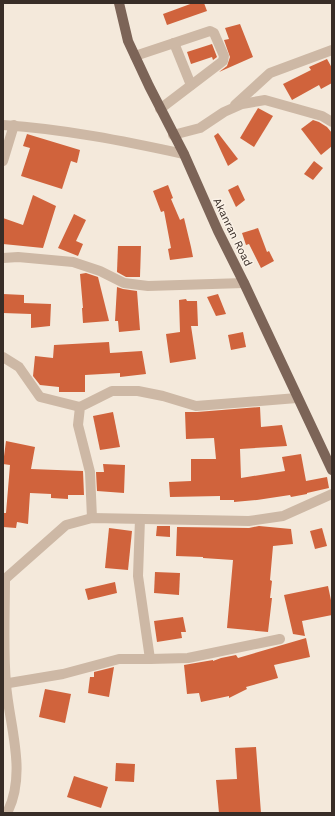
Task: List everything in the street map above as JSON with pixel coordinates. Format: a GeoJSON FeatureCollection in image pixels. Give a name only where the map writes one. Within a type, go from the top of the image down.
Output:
{"type":"FeatureCollection","features":[{"type":"Feature","properties":{"kind":"main road","name":"Akanran Road"},"geometry":{"type":"LineString","coordinates":[[119,3],[128,41],[160,109],[184,154],[218,231],[332,470]]}},
{"type":"Feature","properties":{"kind":"street"},"geometry":{"type":"LineString","coordinates":[[135,56],[210,31],[214,32],[224,56],[223,61],[160,109]]}},
{"type":"Feature","properties":{"kind":"street"},"geometry":{"type":"LineString","coordinates":[[174,43],[191,85]]}},
{"type":"Feature","properties":{"kind":"street"},"geometry":{"type":"LineString","coordinates":[[229,110],[270,73],[332,50]]}},
{"type":"Feature","properties":{"kind":"street"},"geometry":{"type":"LineString","coordinates":[[173,135],[200,128],[229,110],[242,104],[265,100],[322,116],[332,122]]}},
{"type":"Feature","properties":{"kind":"street"},"geometry":{"type":"LineString","coordinates":[[3,125],[66,131],[116,139],[184,154]]}},
{"type":"Feature","properties":{"kind":"street"},"geometry":{"type":"LineString","coordinates":[[3,161],[14,126]]}},
{"type":"Feature","properties":{"kind":"street"},"geometry":{"type":"LineString","coordinates":[[3,258],[18,257],[73,262],[100,271],[124,282],[148,286],[244,283]]}},
{"type":"Feature","properties":{"kind":"street"},"geometry":{"type":"LineString","coordinates":[[3,357],[18,366],[40,397],[80,407],[112,391],[138,392],[163,396],[196,406],[297,398]]}},
{"type":"Feature","properties":{"kind":"street"},"geometry":{"type":"LineString","coordinates":[[80,407],[78,425],[90,472],[92,518]]}},
{"type":"Feature","properties":{"kind":"street"},"geometry":{"type":"LineString","coordinates":[[8,811],[12,803],[17,773],[4,684],[4,579],[66,525],[92,518],[249,521],[283,516],[332,494]]}},
{"type":"Feature","properties":{"kind":"street"},"geometry":{"type":"LineString","coordinates":[[140,519],[138,576],[150,659]]}},
{"type":"Feature","properties":{"kind":"street"},"geometry":{"type":"LineString","coordinates":[[4,684],[63,674],[119,659],[188,658],[280,639]]}},
{"type":"Feature","properties":{"kind":"building"},"geometry":{"type":"Polygon","coordinates":[[[193,3],[204,3],[207,11],[167,25],[163,14],[193,3]]]}},
{"type":"Feature","properties":{"kind":"building"},"geometry":{"type":"Polygon","coordinates":[[[240,24],[253,57],[219,72],[227,66],[230,57],[224,40],[229,39],[225,28],[240,24]]]}},
{"type":"Feature","properties":{"kind":"building"},"geometry":{"type":"Polygon","coordinates":[[[212,44],[217,57],[213,60],[212,57],[191,64],[187,52],[212,44]]]}},
{"type":"Feature","properties":{"kind":"building"},"geometry":{"type":"Polygon","coordinates":[[[327,59],[332,68],[332,83],[321,89],[319,85],[292,100],[283,84],[311,70],[309,67],[327,59]]]}},
{"type":"Feature","properties":{"kind":"building"},"geometry":{"type":"Polygon","coordinates":[[[258,108],[273,116],[254,147],[240,138],[258,108]]]}},
{"type":"Feature","properties":{"kind":"building"},"geometry":{"type":"Polygon","coordinates":[[[313,120],[327,127],[332,133],[332,146],[321,155],[301,129],[313,120]]]}},
{"type":"Feature","properties":{"kind":"building"},"geometry":{"type":"Polygon","coordinates":[[[218,133],[238,159],[228,166],[214,136],[218,133]]]}},
{"type":"Feature","properties":{"kind":"building"},"geometry":{"type":"Polygon","coordinates":[[[27,134],[80,150],[77,163],[71,161],[62,189],[21,176],[30,148],[23,146],[27,134]]]}},
{"type":"Feature","properties":{"kind":"building"},"geometry":{"type":"Polygon","coordinates":[[[314,161],[323,168],[313,180],[304,174],[314,161]]]}},
{"type":"Feature","properties":{"kind":"building"},"geometry":{"type":"Polygon","coordinates":[[[168,185],[173,198],[171,199],[180,220],[184,218],[193,257],[170,260],[168,249],[171,248],[164,211],[161,212],[153,191],[168,185]]]}},
{"type":"Feature","properties":{"kind":"building"},"geometry":{"type":"Polygon","coordinates":[[[238,185],[245,200],[236,207],[228,190],[238,185]]]}},
{"type":"Feature","properties":{"kind":"building"},"geometry":{"type":"Polygon","coordinates":[[[33,195],[56,206],[43,248],[3,244],[3,218],[23,225],[33,195]]]}},
{"type":"Feature","properties":{"kind":"building"},"geometry":{"type":"Polygon","coordinates":[[[74,214],[86,220],[76,241],[83,244],[78,256],[58,248],[74,214]]]}},
{"type":"Feature","properties":{"kind":"building"},"geometry":{"type":"Polygon","coordinates":[[[258,228],[267,252],[269,251],[274,261],[261,268],[249,244],[246,245],[242,233],[258,228]]]}},
{"type":"Feature","properties":{"kind":"building"},"geometry":{"type":"Polygon","coordinates":[[[118,246],[141,246],[140,277],[126,277],[117,272],[118,246]]]}},
{"type":"Feature","properties":{"kind":"building"},"geometry":{"type":"Polygon","coordinates":[[[86,273],[98,277],[109,321],[83,323],[80,274],[86,273]]]}},
{"type":"Feature","properties":{"kind":"building"},"geometry":{"type":"Polygon","coordinates":[[[117,287],[137,291],[140,330],[119,332],[118,321],[115,321],[117,287]]]}},
{"type":"Feature","properties":{"kind":"building"},"geometry":{"type":"Polygon","coordinates":[[[3,294],[24,295],[24,303],[51,304],[50,326],[31,328],[31,314],[3,313],[3,294]]]}},
{"type":"Feature","properties":{"kind":"building"},"geometry":{"type":"Polygon","coordinates":[[[218,294],[226,314],[216,316],[207,297],[218,294]]]}},
{"type":"Feature","properties":{"kind":"building"},"geometry":{"type":"Polygon","coordinates":[[[186,299],[187,301],[197,301],[198,326],[191,326],[196,359],[170,363],[166,334],[180,332],[179,300],[186,299]]]}},
{"type":"Feature","properties":{"kind":"building"},"geometry":{"type":"Polygon","coordinates":[[[243,332],[246,347],[231,350],[228,335],[243,332]]]}},
{"type":"Feature","properties":{"kind":"building"},"geometry":{"type":"Polygon","coordinates":[[[109,342],[110,353],[142,351],[146,374],[120,377],[120,373],[85,375],[85,392],[59,392],[59,387],[40,385],[33,376],[35,356],[53,358],[54,345],[109,342]]]}},
{"type":"Feature","properties":{"kind":"building"},"geometry":{"type":"Polygon","coordinates":[[[260,407],[261,427],[282,425],[287,446],[240,449],[241,478],[285,471],[282,457],[301,454],[306,481],[327,477],[329,488],[291,497],[290,495],[234,502],[234,500],[220,500],[220,496],[170,497],[169,482],[191,481],[191,459],[216,459],[214,438],[186,439],[185,412],[260,407]]]}},
{"type":"Feature","properties":{"kind":"building"},"geometry":{"type":"Polygon","coordinates":[[[113,412],[120,447],[100,450],[93,416],[113,412]]]}},
{"type":"Feature","properties":{"kind":"building"},"geometry":{"type":"Polygon","coordinates":[[[6,441],[35,447],[31,469],[83,471],[84,495],[68,495],[68,499],[51,498],[51,494],[30,493],[28,524],[17,522],[16,528],[3,527],[3,513],[6,513],[10,465],[3,464],[6,441]]]}},
{"type":"Feature","properties":{"kind":"building"},"geometry":{"type":"Polygon","coordinates":[[[103,464],[125,465],[124,493],[97,491],[96,472],[104,472],[103,464]]]}},
{"type":"Feature","properties":{"kind":"building"},"geometry":{"type":"Polygon","coordinates":[[[157,526],[170,526],[170,537],[156,536],[157,526]]]}},
{"type":"Feature","properties":{"kind":"building"},"geometry":{"type":"Polygon","coordinates":[[[259,526],[291,529],[293,544],[273,546],[270,580],[272,581],[270,598],[272,598],[268,632],[227,628],[233,560],[176,556],[177,527],[249,528],[259,526]]]}},
{"type":"Feature","properties":{"kind":"building"},"geometry":{"type":"Polygon","coordinates":[[[109,528],[132,531],[128,570],[105,568],[109,528]]]}},
{"type":"Feature","properties":{"kind":"building"},"geometry":{"type":"Polygon","coordinates":[[[322,528],[327,546],[315,549],[310,531],[322,528]]]}},
{"type":"Feature","properties":{"kind":"building"},"geometry":{"type":"Polygon","coordinates":[[[155,572],[180,573],[179,595],[154,593],[155,572]]]}},
{"type":"Feature","properties":{"kind":"building"},"geometry":{"type":"Polygon","coordinates":[[[115,582],[117,593],[88,600],[85,589],[115,582]]]}},
{"type":"Feature","properties":{"kind":"building"},"geometry":{"type":"Polygon","coordinates":[[[328,586],[332,605],[332,615],[302,621],[305,636],[293,634],[284,595],[328,586]]]}},
{"type":"Feature","properties":{"kind":"building"},"geometry":{"type":"Polygon","coordinates":[[[183,617],[186,632],[181,632],[182,638],[157,642],[154,621],[183,617]]]}},
{"type":"Feature","properties":{"kind":"building"},"geometry":{"type":"Polygon","coordinates":[[[306,638],[310,657],[274,665],[278,678],[246,687],[247,689],[229,698],[229,696],[201,702],[199,693],[187,694],[184,665],[213,661],[236,655],[238,658],[306,638]]]}},
{"type":"Feature","properties":{"kind":"building"},"geometry":{"type":"Polygon","coordinates":[[[114,667],[109,697],[88,693],[90,677],[94,677],[94,672],[114,667]]]}},
{"type":"Feature","properties":{"kind":"building"},"geometry":{"type":"Polygon","coordinates":[[[45,689],[71,694],[65,723],[39,717],[45,689]]]}},
{"type":"Feature","properties":{"kind":"building"},"geometry":{"type":"Polygon","coordinates":[[[256,747],[261,813],[219,813],[216,780],[237,779],[235,748],[256,747]]]}},
{"type":"Feature","properties":{"kind":"building"},"geometry":{"type":"Polygon","coordinates":[[[116,763],[135,764],[134,782],[115,781],[116,763]]]}},
{"type":"Feature","properties":{"kind":"building"},"geometry":{"type":"Polygon","coordinates":[[[74,776],[108,787],[101,808],[67,797],[74,776]]]}}]}
